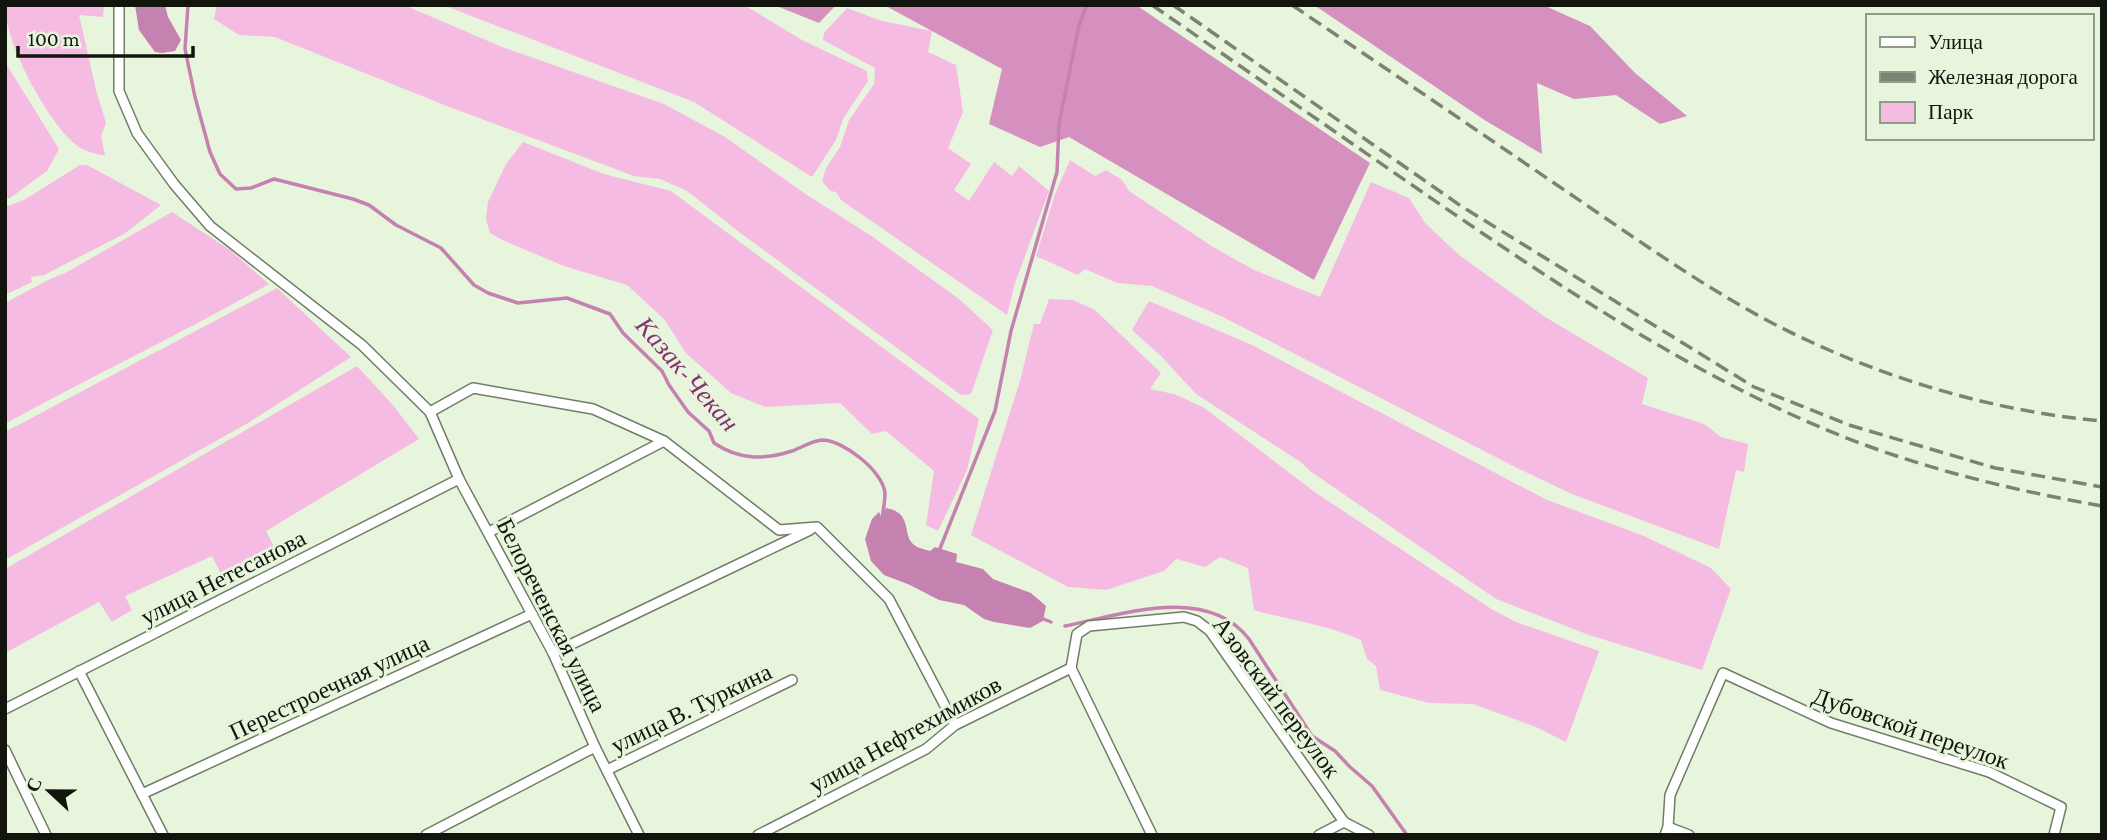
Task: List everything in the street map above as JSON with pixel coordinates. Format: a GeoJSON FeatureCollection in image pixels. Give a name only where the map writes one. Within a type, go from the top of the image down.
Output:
{"type":"FeatureCollection","features":[{"type":"Feature","properties":{"kind":"street"},"geometry":{"type":"LineString","coordinates":[[119,5],[119,91],[137,134],[210,226],[362,345],[430,412],[473,388],[593,409],[664,441],[779,530],[817,527],[890,600],[955,725]]}},
{"type":"Feature","properties":{"kind":"street","name":"Белореченская улица"},"geometry":{"type":"LineString","coordinates":[[430,412],[459,479],[553,653],[595,747],[639,835]]}},
{"type":"Feature","properties":{"kind":"street"},"geometry":{"type":"LineString","coordinates":[[489,531],[664,441]]}},
{"type":"Feature","properties":{"kind":"street","name":"улица Нетесанова"},"geometry":{"type":"LineString","coordinates":[[5,709],[459,479]]}},
{"type":"Feature","properties":{"kind":"street"},"geometry":{"type":"LineString","coordinates":[[553,653],[817,527]]}},
{"type":"Feature","properties":{"kind":"street","name":"Перестроечная улица"},"geometry":{"type":"LineString","coordinates":[[142,794],[532,614]]}},
{"type":"Feature","properties":{"kind":"street","name":"Азовский переулок"},"geometry":{"type":"LineString","coordinates":[[1071,668],[1077,634],[1088,626],[1184,617],[1197,621],[1210,631],[1344,822]]}},
{"type":"Feature","properties":{"kind":"street"},"geometry":{"type":"LineString","coordinates":[[1071,668],[1152,835]]}},
{"type":"Feature","properties":{"kind":"street","name":"улица Нефтехимиков"},"geometry":{"type":"LineString","coordinates":[[758,835],[926,749],[955,725],[1071,668]]}},
{"type":"Feature","properties":{"kind":"street"},"geometry":{"type":"LineString","coordinates":[[79,671],[163,835]]}},
{"type":"Feature","properties":{"kind":"street","name":"Дубовской переулок"},"geometry":{"type":"LineString","coordinates":[[1667,831],[1670,795],[1723,673],[1831,723],[1989,772],[2061,807],[2054,835]]}},
{"type":"Feature","properties":{"kind":"street","name":"улица В. Туркина"},"geometry":{"type":"LineString","coordinates":[[607,770],[792,680]]}},
{"type":"Feature","properties":{"kind":"street","name":"улица В. Туркина"},"geometry":{"type":"LineString","coordinates":[[426,835],[595,747]]}},
{"type":"Feature","properties":{"kind":"street"},"geometry":{"type":"LineString","coordinates":[[5,750],[46,835]]}},
{"type":"Feature","properties":{"kind":"street"},"geometry":{"type":"LineString","coordinates":[[1319,835],[1344,822],[1369,835]]}},
{"type":"Feature","properties":{"kind":"street"},"geometry":{"type":"LineString","coordinates":[[1667,831],[1689,835]]}},
{"type":"Feature","properties":{"kind":"green space"},"geometry":{"type":"Polygon","coordinates":[[[5,5],[104,5],[103,17],[79,15],[106,123],[101,136],[105,155],[89,152],[78,146],[40,99],[12,39],[5,5]]]}},
{"type":"Feature","properties":{"kind":"green space"},"geometry":{"type":"Polygon","coordinates":[[[217,5],[404,5],[502,47],[664,104],[725,137],[807,195],[873,237],[959,299],[993,330],[971,394],[961,395],[687,191],[660,179],[634,176],[447,106],[275,37],[239,35],[214,19],[217,5]]]}},
{"type":"Feature","properties":{"kind":"green space"},"geometry":{"type":"Polygon","coordinates":[[[443,5],[744,5],[802,40],[867,71],[868,81],[843,119],[836,140],[812,177],[694,102],[443,5]]]}},
{"type":"Feature","properties":{"kind":"green space"},"geometry":{"type":"Polygon","coordinates":[[[847,8],[882,21],[932,31],[928,52],[956,65],[963,112],[948,148],[971,164],[954,190],[969,201],[994,162],[1012,176],[1019,166],[1049,191],[1015,283],[1007,315],[841,200],[836,192],[830,191],[822,181],[826,168],[840,147],[849,120],[874,84],[875,68],[823,40],[824,33],[847,8]]]}},
{"type":"Feature","properties":{"kind":"green space"},"geometry":{"type":"Polygon","coordinates":[[[5,62],[59,149],[47,171],[5,199],[5,62]]]}},
{"type":"Feature","properties":{"kind":"green space"},"geometry":{"type":"Polygon","coordinates":[[[523,142],[604,174],[671,191],[979,419],[967,470],[938,531],[926,525],[934,471],[886,431],[872,434],[840,403],[765,407],[731,393],[686,353],[664,319],[627,285],[564,266],[490,233],[486,219],[488,202],[506,164],[523,142]]]}},
{"type":"Feature","properties":{"kind":"green space"},"geometry":{"type":"Polygon","coordinates":[[[1070,160],[1095,176],[1106,170],[1122,180],[1129,191],[1213,247],[1254,270],[1320,297],[1371,182],[1409,198],[1425,223],[1459,255],[1545,317],[1648,378],[1642,404],[1704,424],[1721,437],[1748,444],[1744,472],[1736,470],[1719,549],[1572,494],[1223,317],[1152,286],[1117,283],[1085,269],[1078,275],[1036,256],[1055,194],[1070,160]]]}},
{"type":"Feature","properties":{"kind":"green space"},"geometry":{"type":"Polygon","coordinates":[[[80,165],[87,165],[161,205],[124,234],[44,275],[31,277],[32,282],[5,295],[5,207],[24,200],[80,165]]]}},
{"type":"Feature","properties":{"kind":"green space"},"geometry":{"type":"Polygon","coordinates":[[[172,212],[230,250],[269,284],[5,424],[5,303],[67,272],[172,212]]]}},
{"type":"Feature","properties":{"kind":"green space"},"geometry":{"type":"Polygon","coordinates":[[[277,288],[351,357],[248,423],[5,560],[5,432],[277,288]]]}},
{"type":"Feature","properties":{"kind":"green space"},"geometry":{"type":"Polygon","coordinates":[[[1049,299],[1073,300],[1095,310],[1161,373],[1150,389],[1174,394],[1203,407],[1316,493],[1493,610],[1516,622],[1599,651],[1566,742],[1536,727],[1473,704],[1429,703],[1380,690],[1376,666],[1367,659],[1361,640],[1254,610],[1248,568],[1220,557],[1205,567],[1176,559],[1164,571],[1106,590],[1068,587],[971,535],[1020,381],[1034,324],[1040,324],[1049,299]]]}},
{"type":"Feature","properties":{"kind":"green space"},"geometry":{"type":"Polygon","coordinates":[[[1149,301],[1252,345],[1547,500],[1644,536],[1711,568],[1731,589],[1702,670],[1589,635],[1496,599],[1302,463],[1196,394],[1161,356],[1132,330],[1149,301]]]}},
{"type":"Feature","properties":{"kind":"green space"},"geometry":{"type":"Polygon","coordinates":[[[357,366],[419,439],[266,531],[275,549],[221,574],[212,556],[125,596],[132,610],[112,622],[99,602],[5,653],[5,569],[357,366]]]}},
{"type":"Feature","properties":{"kind":"shaded area"},"geometry":{"type":"Polygon","coordinates":[[[135,5],[165,5],[168,17],[181,40],[175,51],[155,52],[139,30],[135,5]]]}},
{"type":"Feature","properties":{"kind":"shaded area"},"geometry":{"type":"Polygon","coordinates":[[[774,5],[836,5],[819,23],[774,5]]]}},
{"type":"Feature","properties":{"kind":"shaded area"},"geometry":{"type":"Polygon","coordinates":[[[884,5],[1136,5],[1370,163],[1314,280],[1069,137],[1040,147],[989,124],[1002,69],[884,5]]]}},
{"type":"Feature","properties":{"kind":"shaded area"},"geometry":{"type":"Polygon","coordinates":[[[1314,5],[1543,5],[1590,26],[1635,73],[1687,116],[1660,124],[1616,95],[1574,99],[1537,83],[1542,154],[1486,121],[1314,5]]]}},
{"type":"Feature","properties":{"kind":"shaded area"},"geometry":{"type":"Polygon","coordinates":[[[886,508],[900,514],[904,519],[910,540],[916,546],[930,551],[935,547],[957,554],[956,562],[983,569],[993,579],[1031,593],[1046,606],[1043,621],[1030,628],[994,622],[984,619],[964,605],[939,600],[884,575],[871,561],[865,539],[872,519],[879,512],[882,519],[886,508]]]}},
{"type":"Feature","properties":{"kind":"waterway","name":"Казак-Чекан"},"geometry":{"type":"LineString","coordinates":[[188,5],[185,49],[195,97],[210,152],[220,174],[236,189],[251,188],[274,179],[353,199],[369,205],[396,225],[441,248],[474,285],[488,293],[518,303],[567,298],[610,314],[623,333],[662,371],[688,412],[709,431],[714,443],[733,453],[752,457],[782,454],[822,440],[840,445],[861,458],[883,484],[884,520]]}},
{"type":"Feature","properties":{"kind":"waterway"},"geometry":{"type":"LineString","coordinates":[[939,551],[995,411],[1011,331],[1057,172],[1059,124],[1079,25],[1087,5]]}},
{"type":"Feature","properties":{"kind":"waterway","name":"Казак-Чекан"},"geometry":{"type":"LineString","coordinates":[[1065,626],[1162,608],[1210,612],[1231,622],[1249,639],[1312,736],[1335,751],[1372,786],[1407,835]]}},
{"type":"Feature","properties":{"kind":"waterway","name":"Казак-Чекан"},"geometry":{"type":"LineString","coordinates":[[1041,618],[1051,622]]}},
{"type":"Feature","properties":{"kind":"railway"},"geometry":{"type":"LineString","coordinates":[[1152,5],[1524,261],[1626,326],[1730,385],[1839,435],[1903,458],[2035,493],[2102,506]]}},
{"type":"Feature","properties":{"kind":"railway"},"geometry":{"type":"LineString","coordinates":[[1173,5],[1461,206],[1754,387],[1849,425],[1995,468],[2102,487]]}},
{"type":"Feature","properties":{"kind":"railway"},"geometry":{"type":"LineString","coordinates":[[1292,5],[1661,256],[1774,324],[1852,360],[1934,388],[2017,409],[2102,421]]}}]}
